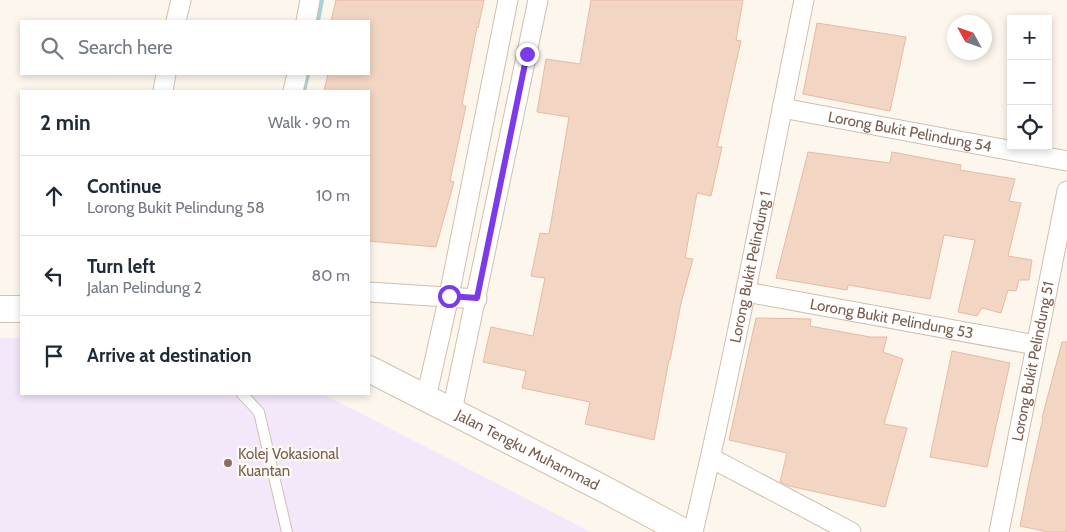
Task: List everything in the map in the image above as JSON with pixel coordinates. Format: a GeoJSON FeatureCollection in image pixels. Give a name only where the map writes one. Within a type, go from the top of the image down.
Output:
{"type":"FeatureCollection","features":[{"type":"Feature","properties":{"kind":"main road"},"geometry":{"type":"LineString","coordinates":[[0,309],[20,309]]}},
{"type":"Feature","properties":{"kind":"main road","name":"Jalan Tengku Muhammad"},"geometry":{"type":"LineString","coordinates":[[370,370],[602,488],[684,532]]}},
{"type":"Feature","properties":{"kind":"street"},"geometry":{"type":"LineString","coordinates":[[176,20],[181,0]]}},
{"type":"Feature","properties":{"kind":"street"},"geometry":{"type":"LineString","coordinates":[[306,20],[310,0]]}},
{"type":"Feature","properties":{"kind":"street"},"geometry":{"type":"LineString","coordinates":[[426,398],[449,296],[508,0]]}},
{"type":"Feature","properties":{"kind":"street"},"geometry":{"type":"LineString","coordinates":[[452,411],[538,0]]}},
{"type":"Feature","properties":{"kind":"street","name":"Lorong Bukit Pelindung 1"},"geometry":{"type":"LineString","coordinates":[[694,532],[746,292],[804,0]]}},
{"type":"Feature","properties":{"kind":"street"},"geometry":{"type":"LineString","coordinates":[[163,90],[166,75]]}},
{"type":"Feature","properties":{"kind":"street"},"geometry":{"type":"LineString","coordinates":[[293,90],[296,75]]}},
{"type":"Feature","properties":{"kind":"street","name":"Lorong Bukit Pelindung 54"},"geometry":{"type":"LineString","coordinates":[[782,108],[1067,161]]}},
{"type":"Feature","properties":{"kind":"street","name":"Lorong Bukit Pelindung 51"},"geometry":{"type":"LineString","coordinates":[[999,532],[1067,191]]}},
{"type":"Feature","properties":{"kind":"street"},"geometry":{"type":"LineString","coordinates":[[370,292],[477,298]]}},
{"type":"Feature","properties":{"kind":"street","name":"Lorong Bukit Pelindung 53"},"geometry":{"type":"LineString","coordinates":[[746,292],[1036,345]]}},
{"type":"Feature","properties":{"kind":"street"},"geometry":{"type":"LineString","coordinates":[[711,458],[850,532]]}},
{"type":"Feature","properties":{"kind":"lane"},"geometry":{"type":"LineString","coordinates":[[243,395],[259,412],[287,532]]}},
{"type":"Feature","properties":{"kind":"shaded area","name":"Kolej Vokasional Kuantan"},"geometry":{"type":"Polygon","coordinates":[[[0,338],[20,338],[20,395],[325,395],[591,532],[0,532],[0,338]]]}},
{"type":"Feature","properties":{"kind":"building"},"geometry":{"type":"Polygon","coordinates":[[[336,0],[484,0],[462,105],[466,106],[450,181],[454,182],[436,247],[370,241],[370,90],[324,90],[328,75],[370,75],[370,20],[331,20],[336,0]]]}},
{"type":"Feature","properties":{"kind":"building"},"geometry":{"type":"Polygon","coordinates":[[[591,0],[743,0],[736,40],[741,41],[717,147],[722,147],[711,196],[697,193],[685,258],[693,259],[681,303],[654,440],[585,424],[590,402],[522,388],[526,371],[483,362],[491,327],[533,336],[545,278],[531,276],[540,233],[549,234],[569,117],[537,112],[546,59],[580,64],[591,0]]]}},
{"type":"Feature","properties":{"kind":"building"},"geometry":{"type":"Polygon","coordinates":[[[817,23],[906,37],[890,111],[803,94],[817,23]]]}},
{"type":"Feature","properties":{"kind":"building"},"geometry":{"type":"Polygon","coordinates":[[[808,152],[890,163],[892,152],[961,165],[960,170],[1015,179],[1009,201],[1021,203],[1008,256],[1032,260],[1029,280],[1019,280],[1016,291],[1008,290],[1001,313],[982,308],[977,316],[958,312],[975,240],[944,235],[930,299],[848,285],[847,290],[776,278],[808,152]]]}},
{"type":"Feature","properties":{"kind":"building"},"geometry":{"type":"Polygon","coordinates":[[[756,318],[811,319],[810,326],[870,337],[887,337],[883,352],[903,359],[884,424],[907,428],[885,507],[789,486],[780,482],[787,453],[729,440],[756,318]]]}},
{"type":"Feature","properties":{"kind":"building"},"geometry":{"type":"Polygon","coordinates":[[[1062,342],[1067,342],[1067,532],[1048,532],[1020,526],[1042,418],[1062,342]]]}},
{"type":"Feature","properties":{"kind":"building"},"geometry":{"type":"Polygon","coordinates":[[[952,351],[1010,363],[987,467],[930,457],[952,351]]]}},
{"type":"Feature","properties":{"kind":"waterway"},"geometry":{"type":"LineString","coordinates":[[317,20],[321,0]]}},
{"type":"Feature","properties":{"kind":"waterway"},"geometry":{"type":"LineString","coordinates":[[303,90],[307,75]]}},
{"type":"Feature","properties":{"kind":"place","name":"Kolej Vokasional Kuantan"},"geometry":{"type":"Point","coordinates":[228,463]}},
{"type":"Feature","properties":{"kind":"route"},"geometry":{"type":"LineString","coordinates":[[449,296],[477,298],[527,54]]}}]}
